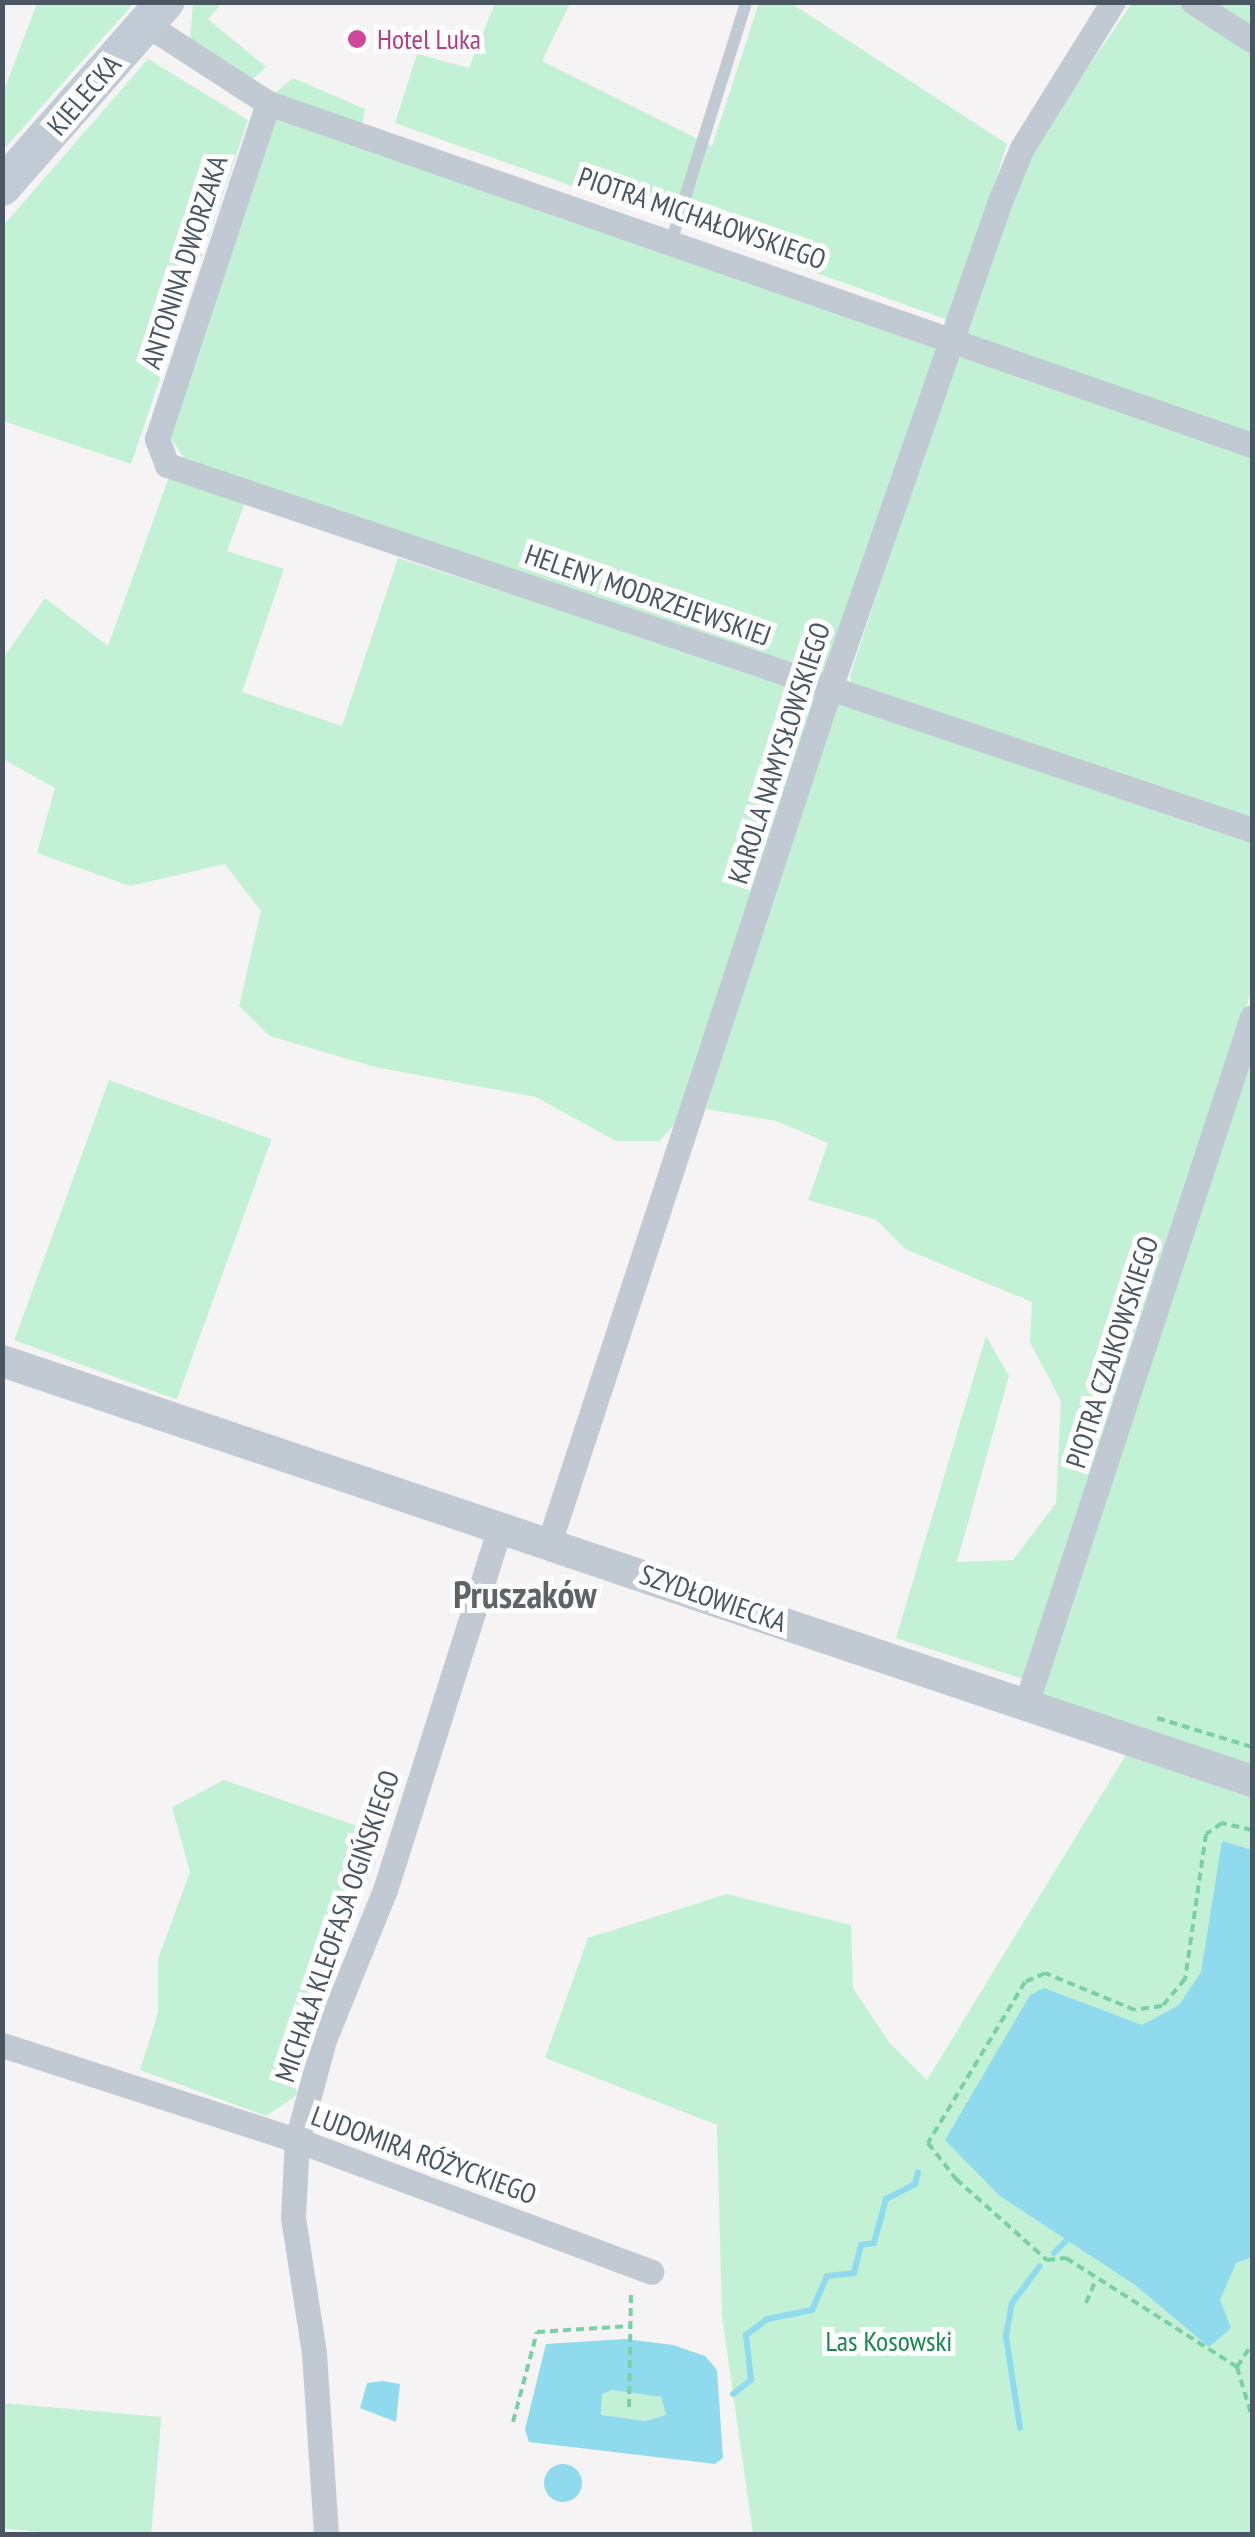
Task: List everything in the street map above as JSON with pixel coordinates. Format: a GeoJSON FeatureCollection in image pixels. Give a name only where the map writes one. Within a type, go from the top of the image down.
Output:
{"type":"FeatureCollection","features":[{"type":"Feature","properties":{"kind":"main road","name":"KIELECKA"},"geometry":{"type":"LineString","coordinates":[[2,187],[156,13]]}},
{"type":"Feature","properties":{"kind":"street","name":"KAROLA NAMYSŁOWSKIEGO"},"geometry":{"type":"LineString","coordinates":[[549,1542],[830,688],[1022,148],[1113,2]]}},
{"type":"Feature","properties":{"kind":"street"},"geometry":{"type":"LineString","coordinates":[[1193,2],[1252,40]]}},
{"type":"Feature","properties":{"kind":"street","name":"PIOTRA MICHAŁOWSKIEGO"},"geometry":{"type":"LineString","coordinates":[[156,13],[268,103],[954,336],[1252,444]]}},
{"type":"Feature","properties":{"kind":"street","name":"ANTONINA DWORZAKA"},"geometry":{"type":"LineString","coordinates":[[157,439],[268,103]]}},
{"type":"Feature","properties":{"kind":"street","name":"HELENY MODRZEJEWSKIEJ"},"geometry":{"type":"LineString","coordinates":[[157,439],[167,466],[1252,830]]}},
{"type":"Feature","properties":{"kind":"street","name":"PIOTRA CZAJKOWSKIEGO"},"geometry":{"type":"LineString","coordinates":[[1026,1704],[1252,1017]]}},
{"type":"Feature","properties":{"kind":"street","name":"SZYDŁOWIECKA"},"geometry":{"type":"LineString","coordinates":[[2,1360],[1252,1781]]}},
{"type":"Feature","properties":{"kind":"street","name":"MICHAŁA KLEOFASA OGIŃSKIEGO"},"geometry":{"type":"LineString","coordinates":[[326,2534],[314,2353],[293,2218],[297,2140],[324,2040],[385,1890],[500,1527]]}},
{"type":"Feature","properties":{"kind":"street","name":"LUDOMIRA RÓŻYCKIEGO"},"geometry":{"type":"LineString","coordinates":[[2,2046],[297,2140],[642,2269]]}},
{"type":"Feature","properties":{"kind":"lane"},"geometry":{"type":"LineString","coordinates":[[672,239],[746,6]]}},
{"type":"Feature","properties":{"kind":"path"},"geometry":{"type":"LineString","coordinates":[[1252,1830],[1222,1823],[1206,1834],[1186,1980],[1162,2006],[1135,2010],[1044,1974],[1024,1982],[928,2143],[956,2179],[1047,2260],[1066,2258],[1237,2366],[1252,2417]]}},
{"type":"Feature","properties":{"kind":"path"},"geometry":{"type":"LineString","coordinates":[[629,2406],[630,2326],[642,2269]]}},
{"type":"Feature","properties":{"kind":"path"},"geometry":{"type":"LineString","coordinates":[[1086,2303],[1096,2278]]}},
{"type":"Feature","properties":{"kind":"path"},"geometry":{"type":"LineString","coordinates":[[513,2422],[537,2332],[552,2326],[630,2326]]}},
{"type":"Feature","properties":{"kind":"path"},"geometry":{"type":"LineString","coordinates":[[1237,2366],[1252,2344]]}},
{"type":"Feature","properties":{"kind":"green space"},"geometry":{"type":"Polygon","coordinates":[[[789,2],[1007,144],[951,321],[395,123],[417,54],[469,68],[495,3],[570,3],[542,61],[712,146],[759,3],[789,2]]]}},
{"type":"Feature","properties":{"kind":"green space"},"geometry":{"type":"Polygon","coordinates":[[[37,3],[134,3],[3,150],[3,93],[37,3]]]}},
{"type":"Feature","properties":{"kind":"green space"},"geometry":{"type":"Polygon","coordinates":[[[193,3],[222,3],[208,19],[266,67],[251,81],[190,39],[193,3]]]}},
{"type":"Feature","properties":{"kind":"green space"},"geometry":{"type":"Polygon","coordinates":[[[1132,3],[1252,3],[1252,824],[852,688],[850,675],[1022,164],[1132,3]]]}},
{"type":"Feature","properties":{"kind":"green space"},"geometry":{"type":"Polygon","coordinates":[[[148,59],[248,120],[131,464],[3,421],[2,227],[148,59]]]}},
{"type":"Feature","properties":{"kind":"green space"},"geometry":{"type":"Polygon","coordinates":[[[293,78],[365,109],[362,126],[274,94],[293,78]]]}},
{"type":"Feature","properties":{"kind":"green space"},"geometry":{"type":"Polygon","coordinates":[[[274,110],[943,345],[827,674],[186,461],[169,436],[274,110]]]}},
{"type":"Feature","properties":{"kind":"green space"},"geometry":{"type":"Polygon","coordinates":[[[169,477],[245,502],[227,551],[284,569],[242,692],[342,726],[398,558],[821,694],[688,1108],[660,1141],[616,1141],[536,1097],[375,1067],[270,1036],[239,1006],[261,911],[225,864],[130,886],[37,853],[55,788],[3,759],[2,660],[45,598],[108,646],[169,477]]]}},
{"type":"Feature","properties":{"kind":"green space"},"geometry":{"type":"Polygon","coordinates":[[[835,700],[1252,838],[1252,989],[1023,1679],[896,1638],[986,1336],[1009,1376],[957,1562],[1013,1560],[1056,1503],[1061,1401],[1030,1342],[1032,1302],[905,1249],[877,1220],[808,1200],[828,1143],[776,1121],[706,1109],[835,700]]]}},
{"type":"Feature","properties":{"kind":"green space","name":"Las Kosowski"},"geometry":{"type":"Polygon","coordinates":[[[1252,1053],[1252,2534],[753,2534],[722,2316],[717,2125],[545,2058],[588,1938],[727,1894],[851,1925],[853,1988],[889,2042],[927,2080],[1132,1745],[1030,1711],[1252,1053]]]}},
{"type":"Feature","properties":{"kind":"green space"},"geometry":{"type":"Polygon","coordinates":[[[109,1080],[272,1139],[177,1399],[14,1340],[109,1080]]]}},
{"type":"Feature","properties":{"kind":"green space"},"geometry":{"type":"Polygon","coordinates":[[[224,1780],[369,1830],[376,1862],[291,2052],[297,2095],[266,2116],[140,2070],[158,2013],[158,1959],[190,1872],[172,1807],[224,1780]]]}},
{"type":"Feature","properties":{"kind":"green space"},"geometry":{"type":"Polygon","coordinates":[[[612,2390],[661,2397],[666,2415],[644,2421],[601,2415],[602,2394],[612,2390]]]}},
{"type":"Feature","properties":{"kind":"green space"},"geometry":{"type":"Polygon","coordinates":[[[2,2403],[161,2417],[151,2534],[65,2534],[2,2528],[2,2403]]]}},
{"type":"Feature","properties":{"kind":"water"},"geometry":{"type":"Polygon","coordinates":[[[1222,1841],[1252,1850],[1252,2257],[1236,2263],[1220,2300],[1231,2328],[1209,2347],[1135,2285],[1000,2196],[945,2140],[1030,1995],[1044,1988],[1142,2025],[1179,2005],[1201,1972],[1222,1841]]]}},
{"type":"Feature","properties":{"kind":"water"},"geometry":{"type":"Polygon","coordinates":[[[625,2339],[673,2345],[705,2356],[717,2370],[723,2458],[715,2464],[529,2442],[525,2429],[546,2344],[625,2339]],[[612,2390],[602,2394],[601,2415],[645,2421],[666,2415],[661,2397],[612,2390]]]}},
{"type":"Feature","properties":{"kind":"water"},"geometry":{"type":"Polygon","coordinates":[[[367,2383],[400,2384],[396,2422],[360,2408],[367,2383]]]}},
{"type":"Feature","properties":{"kind":"water"},"geometry":{"type":"Polygon","coordinates":[[[563,2464],[576,2470],[582,2483],[576,2496],[563,2502],[550,2496],[544,2483],[550,2470],[563,2464]]]}},
{"type":"Feature","properties":{"kind":"waterway"},"geometry":{"type":"LineString","coordinates":[[733,2394],[751,2380],[746,2335],[767,2319],[812,2310],[827,2276],[854,2273],[861,2245],[874,2243],[886,2199],[915,2184],[918,2172]]}},
{"type":"Feature","properties":{"kind":"waterway"},"geometry":{"type":"LineString","coordinates":[[1054,2253],[1066,2241]]}},
{"type":"Feature","properties":{"kind":"waterway"},"geometry":{"type":"LineString","coordinates":[[1020,2428],[1006,2336],[1012,2303],[1040,2266]]}},
{"type":"Feature","properties":{"kind":"place","name":"Hotel Luka"},"geometry":{"type":"Point","coordinates":[357,39]}},
{"type":"Feature","properties":{"kind":"district","name":"Pruszaków"},"geometry":{"type":"Point","coordinates":[525,1594]}}]}
